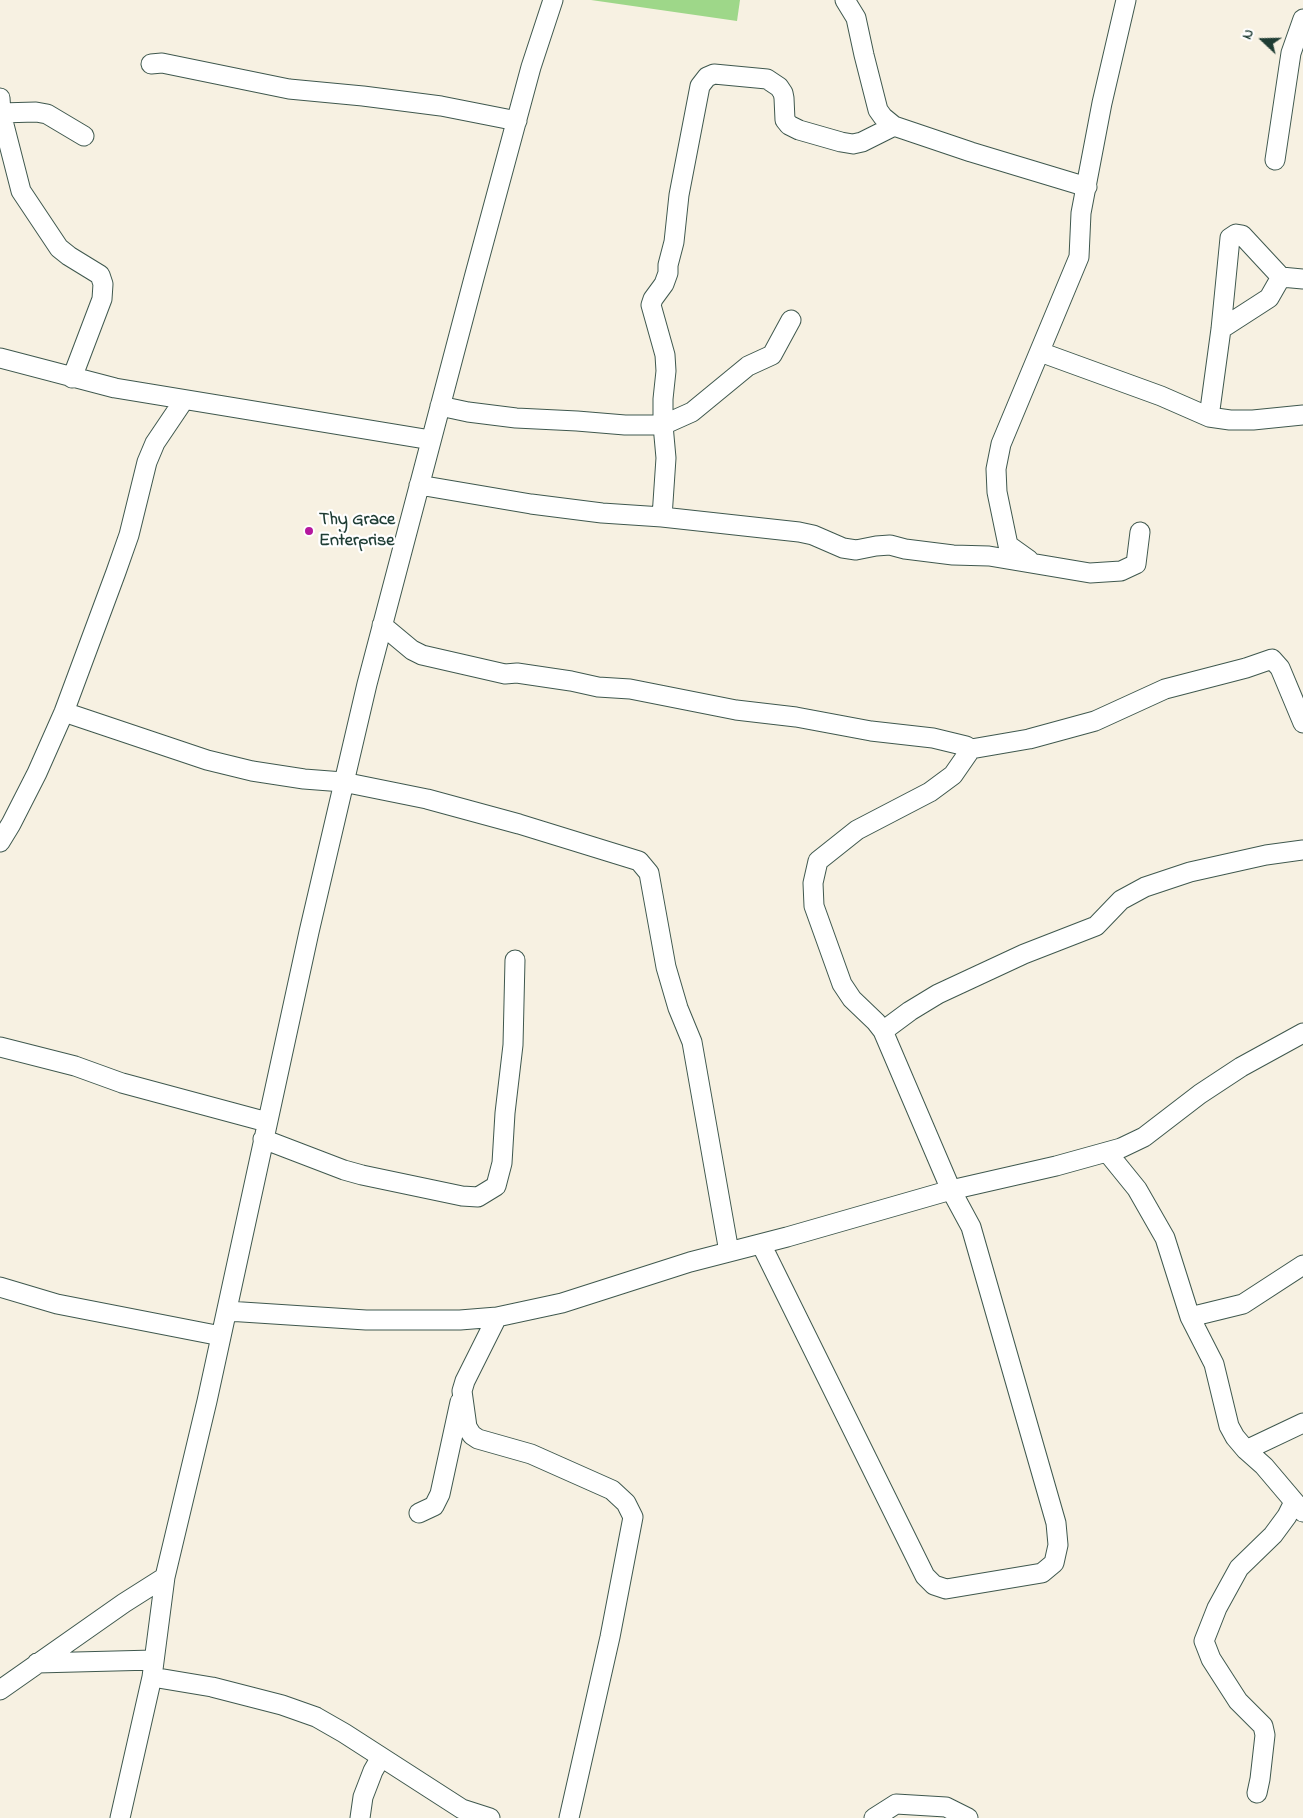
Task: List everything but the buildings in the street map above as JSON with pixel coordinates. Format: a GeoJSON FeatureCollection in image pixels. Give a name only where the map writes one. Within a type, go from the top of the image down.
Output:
{"type":"FeatureCollection","features":[{"type":"Feature","properties":{"kind":"street"},"geometry":{"type":"LineString","coordinates":[[120,1818],[153,1668],[165,1577],[227,1311],[265,1131],[344,782],[382,625],[440,406],[531,67],[552,0]]}},
{"type":"Feature","properties":{"kind":"street"},"geometry":{"type":"LineString","coordinates":[[845,0],[856,18],[878,110],[894,126],[1086,187]]}},
{"type":"Feature","properties":{"kind":"street"},"geometry":{"type":"LineString","coordinates":[[1034,563],[1008,545],[997,492],[996,469],[1000,444],[1079,257],[1081,213],[1102,103],[1126,0]]}},
{"type":"Feature","properties":{"kind":"street"},"geometry":{"type":"LineString","coordinates":[[1275,160],[1291,53],[1303,18]]}},
{"type":"Feature","properties":{"kind":"street"},"geometry":{"type":"LineString","coordinates":[[151,64],[162,63],[289,89],[442,106],[517,121]]}},
{"type":"Feature","properties":{"kind":"street"},"geometry":{"type":"LineString","coordinates":[[662,517],[666,458],[663,399],[666,371],[664,355],[651,305],[664,284],[668,273],[668,265],[674,242],[679,195],[700,86],[706,77],[714,74],[767,79],[779,87],[783,94],[785,120],[789,125],[799,130],[841,142],[853,144],[862,142],[894,126]]}},
{"type":"Feature","properties":{"kind":"street"},"geometry":{"type":"LineString","coordinates":[[0,98],[0,113],[21,192],[59,248],[100,275],[103,284],[102,299],[72,378]]}},
{"type":"Feature","properties":{"kind":"street"},"geometry":{"type":"LineString","coordinates":[[0,113],[36,112],[47,114],[84,136]]}},
{"type":"Feature","properties":{"kind":"street"},"geometry":{"type":"LineString","coordinates":[[1208,416],[1221,329],[1230,238],[1236,234],[1242,235],[1281,277],[1303,279]]}},
{"type":"Feature","properties":{"kind":"street"},"geometry":{"type":"LineString","coordinates":[[1221,329],[1269,298],[1281,277]]}},
{"type":"Feature","properties":{"kind":"street"},"geometry":{"type":"LineString","coordinates":[[440,406],[468,412],[516,418],[625,425],[663,425],[692,412],[748,366],[772,355],[791,320]]}},
{"type":"Feature","properties":{"kind":"street"},"geometry":{"type":"LineString","coordinates":[[1040,352],[1162,396],[1208,416],[1230,420],[1253,420],[1303,415]]}},
{"type":"Feature","properties":{"kind":"street"},"geometry":{"type":"LineString","coordinates":[[0,358],[115,388],[431,440]]}},
{"type":"Feature","properties":{"kind":"street"},"geometry":{"type":"LineString","coordinates":[[0,842],[37,773],[64,712],[126,544],[147,462],[155,443],[184,400]]}},
{"type":"Feature","properties":{"kind":"street"},"geometry":{"type":"LineString","coordinates":[[419,485],[531,504],[602,513],[662,517],[799,532],[814,535],[843,548],[856,550],[890,545],[905,549],[953,555],[981,555],[1090,573],[1121,571],[1136,564],[1140,532]]}},
{"type":"Feature","properties":{"kind":"street"},"geometry":{"type":"LineString","coordinates":[[382,625],[412,650],[422,655],[493,671],[571,681],[598,687],[630,689],[736,710],[796,717],[872,731],[933,738],[971,748],[1029,739],[1095,721],[1165,689],[1246,668],[1272,659],[1280,668],[1303,723]]}},
{"type":"Feature","properties":{"kind":"street"},"geometry":{"type":"LineString","coordinates":[[64,712],[207,760],[252,771],[304,779],[344,782],[427,800],[519,824],[639,861],[649,872],[666,967],[678,1008],[692,1042],[729,1252]]}},
{"type":"Feature","properties":{"kind":"street"},"geometry":{"type":"LineString","coordinates":[[761,1244],[925,1576],[934,1585],[946,1589],[1042,1573],[1054,1563],[1058,1545],[1056,1523],[971,1227],[951,1190],[883,1031],[852,999],[842,984],[814,906],[813,883],[818,861],[858,830],[930,792],[953,776],[971,748]]}},
{"type":"Feature","properties":{"kind":"street"},"geometry":{"type":"LineString","coordinates":[[883,1031],[910,1011],[938,994],[1024,954],[1096,926],[1121,900],[1145,887],[1190,872],[1266,854],[1303,850]]}},
{"type":"Feature","properties":{"kind":"street"},"geometry":{"type":"LineString","coordinates":[[0,1047],[75,1066],[265,1131],[353,1173],[462,1196],[478,1197],[496,1186],[502,1164],[505,1113],[513,1045],[515,960]]}},
{"type":"Feature","properties":{"kind":"street"},"geometry":{"type":"LineString","coordinates":[[227,1311],[366,1320],[460,1320],[497,1316],[562,1303],[690,1262],[761,1244],[951,1190],[1056,1166],[1121,1148],[1144,1137],[1200,1094],[1233,1072],[1303,1033]]}},
{"type":"Feature","properties":{"kind":"street"},"geometry":{"type":"LineString","coordinates":[[1107,1152],[1137,1189],[1165,1238],[1190,1317],[1214,1364],[1229,1426],[1246,1450],[1264,1466],[1298,1507],[1287,1516],[1273,1535],[1239,1568],[1216,1608],[1204,1641],[1211,1659],[1238,1702],[1263,1726],[1265,1735],[1257,1793]]}},
{"type":"Feature","properties":{"kind":"street"},"geometry":{"type":"LineString","coordinates":[[1190,1317],[1243,1304],[1303,1264]]}},
{"type":"Feature","properties":{"kind":"street"},"geometry":{"type":"LineString","coordinates":[[0,1287],[57,1304],[221,1336]]}},
{"type":"Feature","properties":{"kind":"street"},"geometry":{"type":"LineString","coordinates":[[419,1513],[434,1506],[440,1494],[465,1381],[497,1316]]}},
{"type":"Feature","properties":{"kind":"street"},"geometry":{"type":"LineString","coordinates":[[462,1392],[467,1427],[478,1439],[531,1454],[612,1490],[626,1503],[633,1517],[610,1637],[569,1818]]}},
{"type":"Feature","properties":{"kind":"street"},"geometry":{"type":"LineString","coordinates":[[1246,1450],[1303,1423]]}},
{"type":"Feature","properties":{"kind":"street"},"geometry":{"type":"LineString","coordinates":[[0,1690],[124,1603],[165,1577]]}},
{"type":"Feature","properties":{"kind":"street"},"geometry":{"type":"LineString","coordinates":[[37,1663],[153,1668],[212,1687],[282,1705],[316,1718],[462,1809],[490,1818]]}},
{"type":"Feature","properties":{"kind":"street"},"geometry":{"type":"LineString","coordinates":[[360,1818],[363,1797],[373,1771],[381,1757]]}},
{"type":"Feature","properties":{"kind":"street"},"geometry":{"type":"LineString","coordinates":[[874,1818],[896,1804],[946,1807],[968,1818]]}},
{"type":"Feature","properties":{"kind":"green space"},"geometry":{"type":"Polygon","coordinates":[[[591,0],[740,0],[737,21],[591,0]]]}},
{"type":"Feature","properties":{"kind":"place","name":"Thy Grace Enterprise"},"geometry":{"type":"Point","coordinates":[309,531]}}]}
